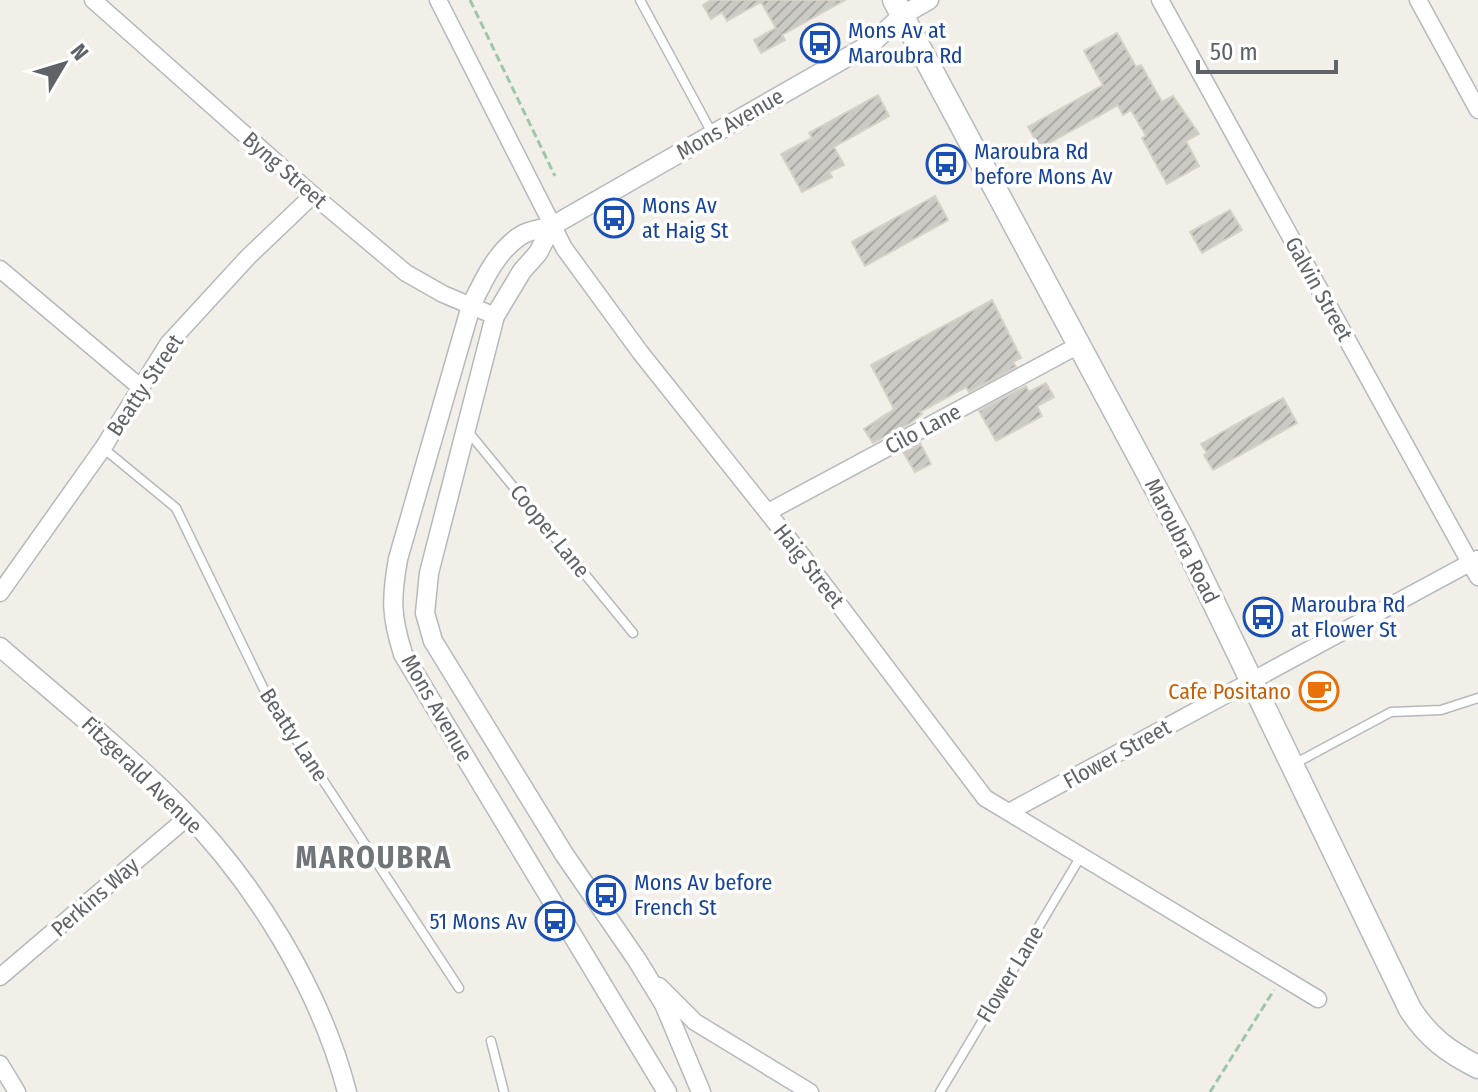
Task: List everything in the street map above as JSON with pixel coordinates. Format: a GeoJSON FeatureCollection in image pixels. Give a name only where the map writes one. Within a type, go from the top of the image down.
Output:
{"type":"FeatureCollection","features":[{"type":"Feature","properties":{"kind":"main road","name":"Maroubra Road"},"geometry":{"type":"LineString","coordinates":[[899,8],[1183,539],[1410,1009],[1423,1029],[1439,1045],[1478,1067]]}},
{"type":"Feature","properties":{"kind":"street","name":"Byng Street"},"geometry":{"type":"LineString","coordinates":[[93,0],[406,273],[443,294],[495,316]]}},
{"type":"Feature","properties":{"kind":"street","name":"Haig Street"},"geometry":{"type":"LineString","coordinates":[[438,0],[564,248],[640,352],[768,512],[985,798],[1318,999]]}},
{"type":"Feature","properties":{"kind":"street","name":"Mons Avenue"},"geometry":{"type":"LineString","coordinates":[[667,1092],[403,654],[392,620],[398,559],[471,306],[486,275],[502,253],[522,234],[552,226],[872,43],[899,8],[929,0]]}},
{"type":"Feature","properties":{"kind":"street","name":"Galvin Street"},"geometry":{"type":"LineString","coordinates":[[1160,0],[1475,566]]}},
{"type":"Feature","properties":{"kind":"street"},"geometry":{"type":"LineString","coordinates":[[1418,0],[1478,110]]}},
{"type":"Feature","properties":{"kind":"street","name":"Beatty Street"},"geometry":{"type":"LineString","coordinates":[[0,593],[103,448],[168,344],[248,257],[313,195]]}},
{"type":"Feature","properties":{"kind":"street","name":"Mons Avenue"},"geometry":{"type":"LineString","coordinates":[[552,226],[538,253],[522,271],[495,316],[429,573],[425,613],[433,641],[564,854],[664,1004],[701,1092]]}},
{"type":"Feature","properties":{"kind":"street"},"geometry":{"type":"LineString","coordinates":[[0,269],[140,387]]}},
{"type":"Feature","properties":{"kind":"street","name":"Cilo Lane"},"geometry":{"type":"LineString","coordinates":[[768,512],[1079,345]]}},
{"type":"Feature","properties":{"kind":"street","name":"Flower Street"},"geometry":{"type":"LineString","coordinates":[[1009,812],[1251,681],[1475,566]]}},
{"type":"Feature","properties":{"kind":"street","name":"Fitzgerald Avenue"},"geometry":{"type":"LineString","coordinates":[[0,647],[189,816],[254,897],[290,956],[329,1031],[347,1092]]}},
{"type":"Feature","properties":{"kind":"street","name":"Perkins Way"},"geometry":{"type":"LineString","coordinates":[[0,977],[189,816]]}},
{"type":"Feature","properties":{"kind":"street"},"geometry":{"type":"LineString","coordinates":[[637,960],[679,1009],[695,1022],[810,1092]]}},
{"type":"Feature","properties":{"kind":"street"},"geometry":{"type":"LineString","coordinates":[[0,1064],[17,1092]]}},
{"type":"Feature","properties":{"kind":"lane"},"geometry":{"type":"LineString","coordinates":[[640,0],[712,133]]}},
{"type":"Feature","properties":{"kind":"lane","name":"Cooper Lane"},"geometry":{"type":"LineString","coordinates":[[466,429],[633,633]]}},
{"type":"Feature","properties":{"kind":"lane","name":"Beatty Lane"},"geometry":{"type":"LineString","coordinates":[[103,448],[176,508],[272,706],[459,988]]}},
{"type":"Feature","properties":{"kind":"lane"},"geometry":{"type":"LineString","coordinates":[[1292,765],[1391,712],[1441,710],[1478,698]]}},
{"type":"Feature","properties":{"kind":"lane","name":"Flower Lane"},"geometry":{"type":"LineString","coordinates":[[940,1092],[1081,856]]}},
{"type":"Feature","properties":{"kind":"lane"},"geometry":{"type":"LineString","coordinates":[[491,1041],[504,1092]]}},
{"type":"Feature","properties":{"kind":"path"},"geometry":{"type":"LineString","coordinates":[[470,0],[555,176]]}},
{"type":"Feature","properties":{"kind":"path"},"geometry":{"type":"LineString","coordinates":[[1210,1092],[1282,977]]}},
{"type":"Feature","properties":{"kind":"building"},"geometry":{"type":"Polygon","coordinates":[[[711,0],[845,0],[782,35],[785,40],[761,53],[754,40],[776,28],[761,2],[727,21],[722,12],[711,19],[703,5],[711,0]]]}},
{"type":"Feature","properties":{"kind":"building"},"geometry":{"type":"Polygon","coordinates":[[[1117,33],[1136,67],[1141,65],[1162,102],[1173,96],[1199,134],[1186,141],[1199,166],[1167,184],[1131,110],[1123,115],[1118,105],[1040,148],[1028,127],[1103,85],[1084,51],[1117,33]]]}},
{"type":"Feature","properties":{"kind":"building"},"geometry":{"type":"Polygon","coordinates":[[[878,95],[889,116],[834,147],[844,165],[829,172],[832,177],[802,192],[781,154],[812,138],[809,133],[878,95]]]}},
{"type":"Feature","properties":{"kind":"building"},"geometry":{"type":"Polygon","coordinates":[[[935,196],[948,220],[865,266],[852,242],[935,196]]]}},
{"type":"Feature","properties":{"kind":"building"},"geometry":{"type":"Polygon","coordinates":[[[1230,210],[1242,230],[1202,253],[1190,232],[1230,210]]]}},
{"type":"Feature","properties":{"kind":"building"},"geometry":{"type":"Polygon","coordinates":[[[992,300],[1021,358],[1013,362],[1016,367],[969,392],[966,387],[873,443],[864,429],[894,409],[871,365],[992,300]]]}},
{"type":"Feature","properties":{"kind":"building"},"geometry":{"type":"Polygon","coordinates":[[[1046,383],[1054,397],[1037,406],[1042,416],[996,441],[979,411],[1026,386],[1029,392],[1046,383]]]}},
{"type":"Feature","properties":{"kind":"building"},"geometry":{"type":"Polygon","coordinates":[[[1283,398],[1297,423],[1213,470],[1201,444],[1283,398]]]}},
{"type":"Feature","properties":{"kind":"building"},"geometry":{"type":"Polygon","coordinates":[[[920,443],[931,464],[915,472],[903,452],[920,443]]]}},
{"type":"Feature","properties":{"kind":"place","name":"Mons Av at Maroubra Rd"},"geometry":{"type":"Point","coordinates":[820,43]}},
{"type":"Feature","properties":{"kind":"place","name":"Maroubra Rd before Mons Av"},"geometry":{"type":"Point","coordinates":[946,164]}},
{"type":"Feature","properties":{"kind":"place","name":"Mons Av at Haig St"},"geometry":{"type":"Point","coordinates":[614,218]}},
{"type":"Feature","properties":{"kind":"place","name":"Maroubra Rd at Flower St"},"geometry":{"type":"Point","coordinates":[1263,617]}},
{"type":"Feature","properties":{"kind":"place","name":"Cafe Positano"},"geometry":{"type":"Point","coordinates":[1319,691]}},
{"type":"Feature","properties":{"kind":"place","name":"Mons Av before French St"},"geometry":{"type":"Point","coordinates":[606,895]}},
{"type":"Feature","properties":{"kind":"place","name":"51 Mons Av"},"geometry":{"type":"Point","coordinates":[555,921]}},
{"type":"Feature","properties":{"kind":"district","name":"MAROUBRA"},"geometry":{"type":"Point","coordinates":[374,858]}}]}
